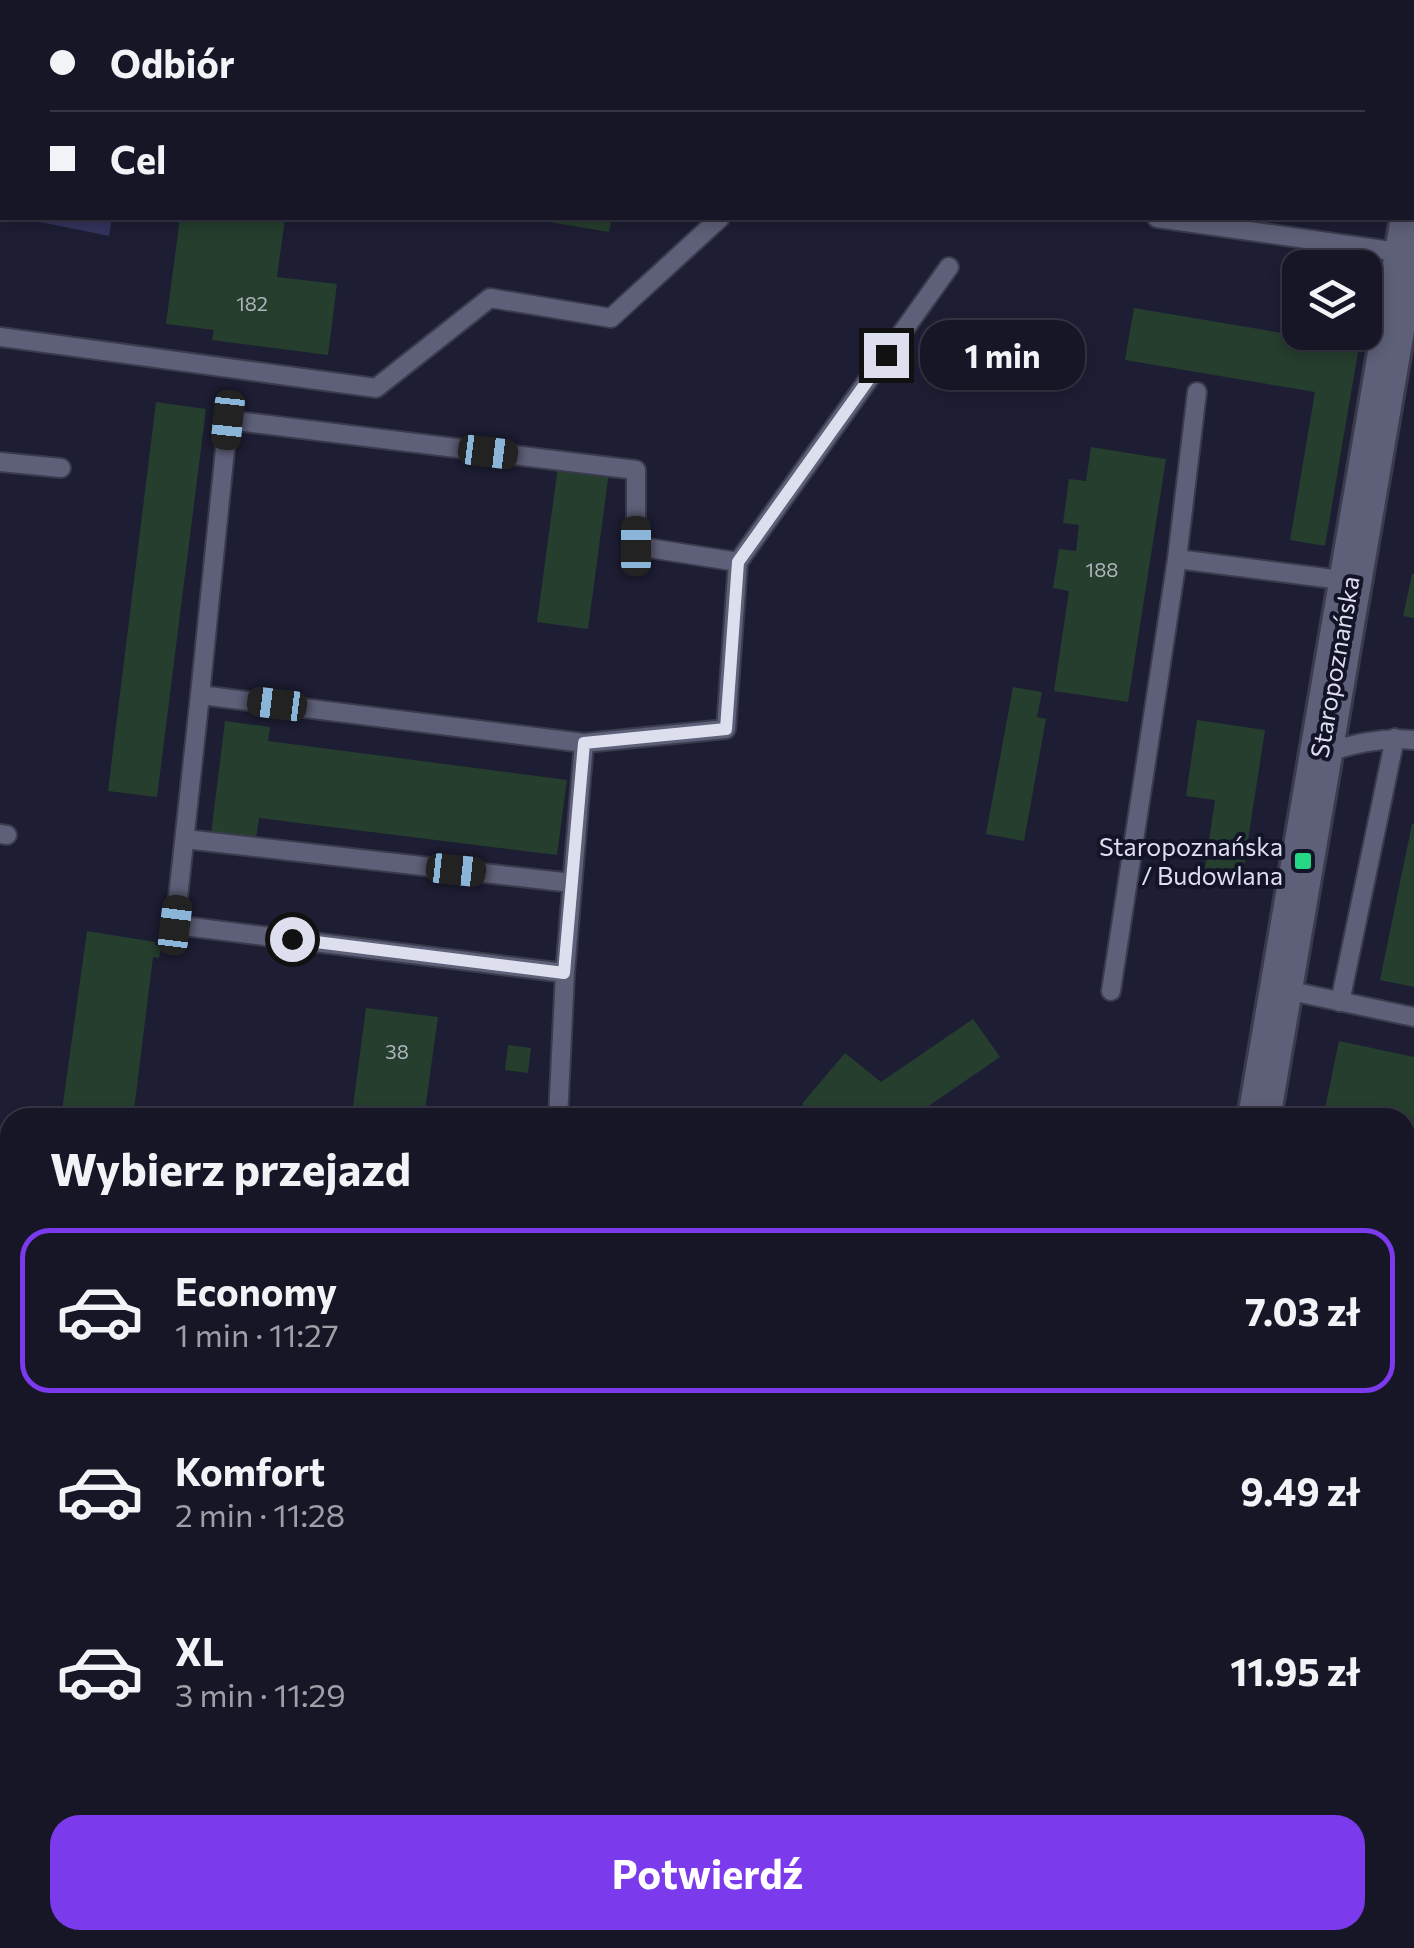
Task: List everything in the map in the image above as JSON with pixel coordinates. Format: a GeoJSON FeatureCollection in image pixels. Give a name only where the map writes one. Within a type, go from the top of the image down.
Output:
{"type":"FeatureCollection","features":[{"type":"Feature","properties":{"kind":"street","name":"Staropoznańska"},"geometry":{"type":"LineString","coordinates":[[1262,1108],[1410,228]]}},
{"type":"Feature","properties":{"kind":"lane"},"geometry":{"type":"LineString","coordinates":[[0,337],[376,388],[490,298],[611,318],[718,220]]}},
{"type":"Feature","properties":{"kind":"lane"},"geometry":{"type":"LineString","coordinates":[[1208,220],[1410,228]]}},
{"type":"Feature","properties":{"kind":"lane"},"geometry":{"type":"LineString","coordinates":[[200,695],[584,743],[726,729],[738,562],[949,267]]}},
{"type":"Feature","properties":{"kind":"lane"},"geometry":{"type":"LineString","coordinates":[[1112,991],[1177,559],[1197,392]]}},
{"type":"Feature","properties":{"kind":"lane"},"geometry":{"type":"LineString","coordinates":[[564,973],[175,925],[228,420],[636,470],[636,546],[738,562]]}},
{"type":"Feature","properties":{"kind":"lane"},"geometry":{"type":"LineString","coordinates":[[0,462],[61,468]]}},
{"type":"Feature","properties":{"kind":"lane"},"geometry":{"type":"LineString","coordinates":[[1177,559],[1350,581]]}},
{"type":"Feature","properties":{"kind":"lane"},"geometry":{"type":"LineString","coordinates":[[1320,754],[1366,741],[1404,739],[1340,1002]]}},
{"type":"Feature","properties":{"kind":"lane"},"geometry":{"type":"LineString","coordinates":[[558,1108],[564,973],[584,743]]}},
{"type":"Feature","properties":{"kind":"lane"},"geometry":{"type":"LineString","coordinates":[[185,839],[572,883]]}},
{"type":"Feature","properties":{"kind":"lane"},"geometry":{"type":"LineString","coordinates":[[1281,989],[1414,1017]]}},
{"type":"Feature","properties":{"kind":"shaded area"},"geometry":{"type":"Polygon","coordinates":[[[30,220],[112,220],[109,236],[30,220]]]}},
{"type":"Feature","properties":{"kind":"building"},"geometry":{"type":"Polygon","coordinates":[[[180,220],[285,220],[277,277],[337,284],[328,355],[212,340],[214,330],[166,324],[180,220]]]}},
{"type":"Feature","properties":{"kind":"building"},"geometry":{"type":"Polygon","coordinates":[[[538,220],[612,220],[609,232],[538,220]]]}},
{"type":"Feature","properties":{"kind":"building"},"geometry":{"type":"Polygon","coordinates":[[[1134,308],[1282,333],[1282,350],[1358,350],[1325,546],[1290,540],[1315,392],[1125,360],[1134,308]]]}},
{"type":"Feature","properties":{"kind":"building"},"geometry":{"type":"Polygon","coordinates":[[[156,402],[206,409],[157,797],[108,791],[156,402]]]}},
{"type":"Feature","properties":{"kind":"building"},"geometry":{"type":"Polygon","coordinates":[[[1091,447],[1166,459],[1128,702],[1054,691],[1069,591],[1053,588],[1059,549],[1076,551],[1079,525],[1063,523],[1069,479],[1086,481],[1091,447]]]}},
{"type":"Feature","properties":{"kind":"building"},"geometry":{"type":"Polygon","coordinates":[[[558,466],[609,472],[588,629],[537,622],[558,466]]]}},
{"type":"Feature","properties":{"kind":"building"},"geometry":{"type":"Polygon","coordinates":[[[1414,574],[1414,618],[1403,616],[1414,574]]]}},
{"type":"Feature","properties":{"kind":"building"},"geometry":{"type":"Polygon","coordinates":[[[1013,687],[1042,692],[1037,717],[1046,719],[1024,841],[986,834],[1013,687]]]}},
{"type":"Feature","properties":{"kind":"building"},"geometry":{"type":"Polygon","coordinates":[[[1197,720],[1265,730],[1242,879],[1204,874],[1215,800],[1186,796],[1197,720]]]}},
{"type":"Feature","properties":{"kind":"building"},"geometry":{"type":"Polygon","coordinates":[[[225,721],[270,727],[268,741],[567,780],[557,855],[259,818],[256,839],[211,834],[225,721]]]}},
{"type":"Feature","properties":{"kind":"building"},"geometry":{"type":"Polygon","coordinates":[[[1414,824],[1414,987],[1380,980],[1414,824]]]}},
{"type":"Feature","properties":{"kind":"building"},"geometry":{"type":"Polygon","coordinates":[[[87,931],[155,942],[161,946],[159,958],[153,957],[134,1108],[62,1108],[87,931]]]}},
{"type":"Feature","properties":{"kind":"building"},"geometry":{"type":"Polygon","coordinates":[[[366,1008],[438,1017],[425,1108],[353,1108],[366,1008]]]}},
{"type":"Feature","properties":{"kind":"building"},"geometry":{"type":"Polygon","coordinates":[[[973,1019],[1000,1057],[926,1108],[804,1108],[802,1104],[845,1053],[881,1082],[973,1019]]]}},
{"type":"Feature","properties":{"kind":"building"},"geometry":{"type":"Polygon","coordinates":[[[1339,1041],[1414,1057],[1414,1108],[1325,1108],[1339,1041]]]}},
{"type":"Feature","properties":{"kind":"building"},"geometry":{"type":"Polygon","coordinates":[[[508,1045],[531,1048],[528,1073],[505,1070],[508,1045]]]}},
{"type":"Feature","properties":{"kind":"place","name":"Staropoznańska / Budowlana"},"geometry":{"type":"Point","coordinates":[1303,861]}},
{"type":"Feature","properties":{"kind":"route"},"geometry":{"type":"LineString","coordinates":[[292,939],[564,973],[584,743],[726,729],[738,562],[886,355]]}}]}
